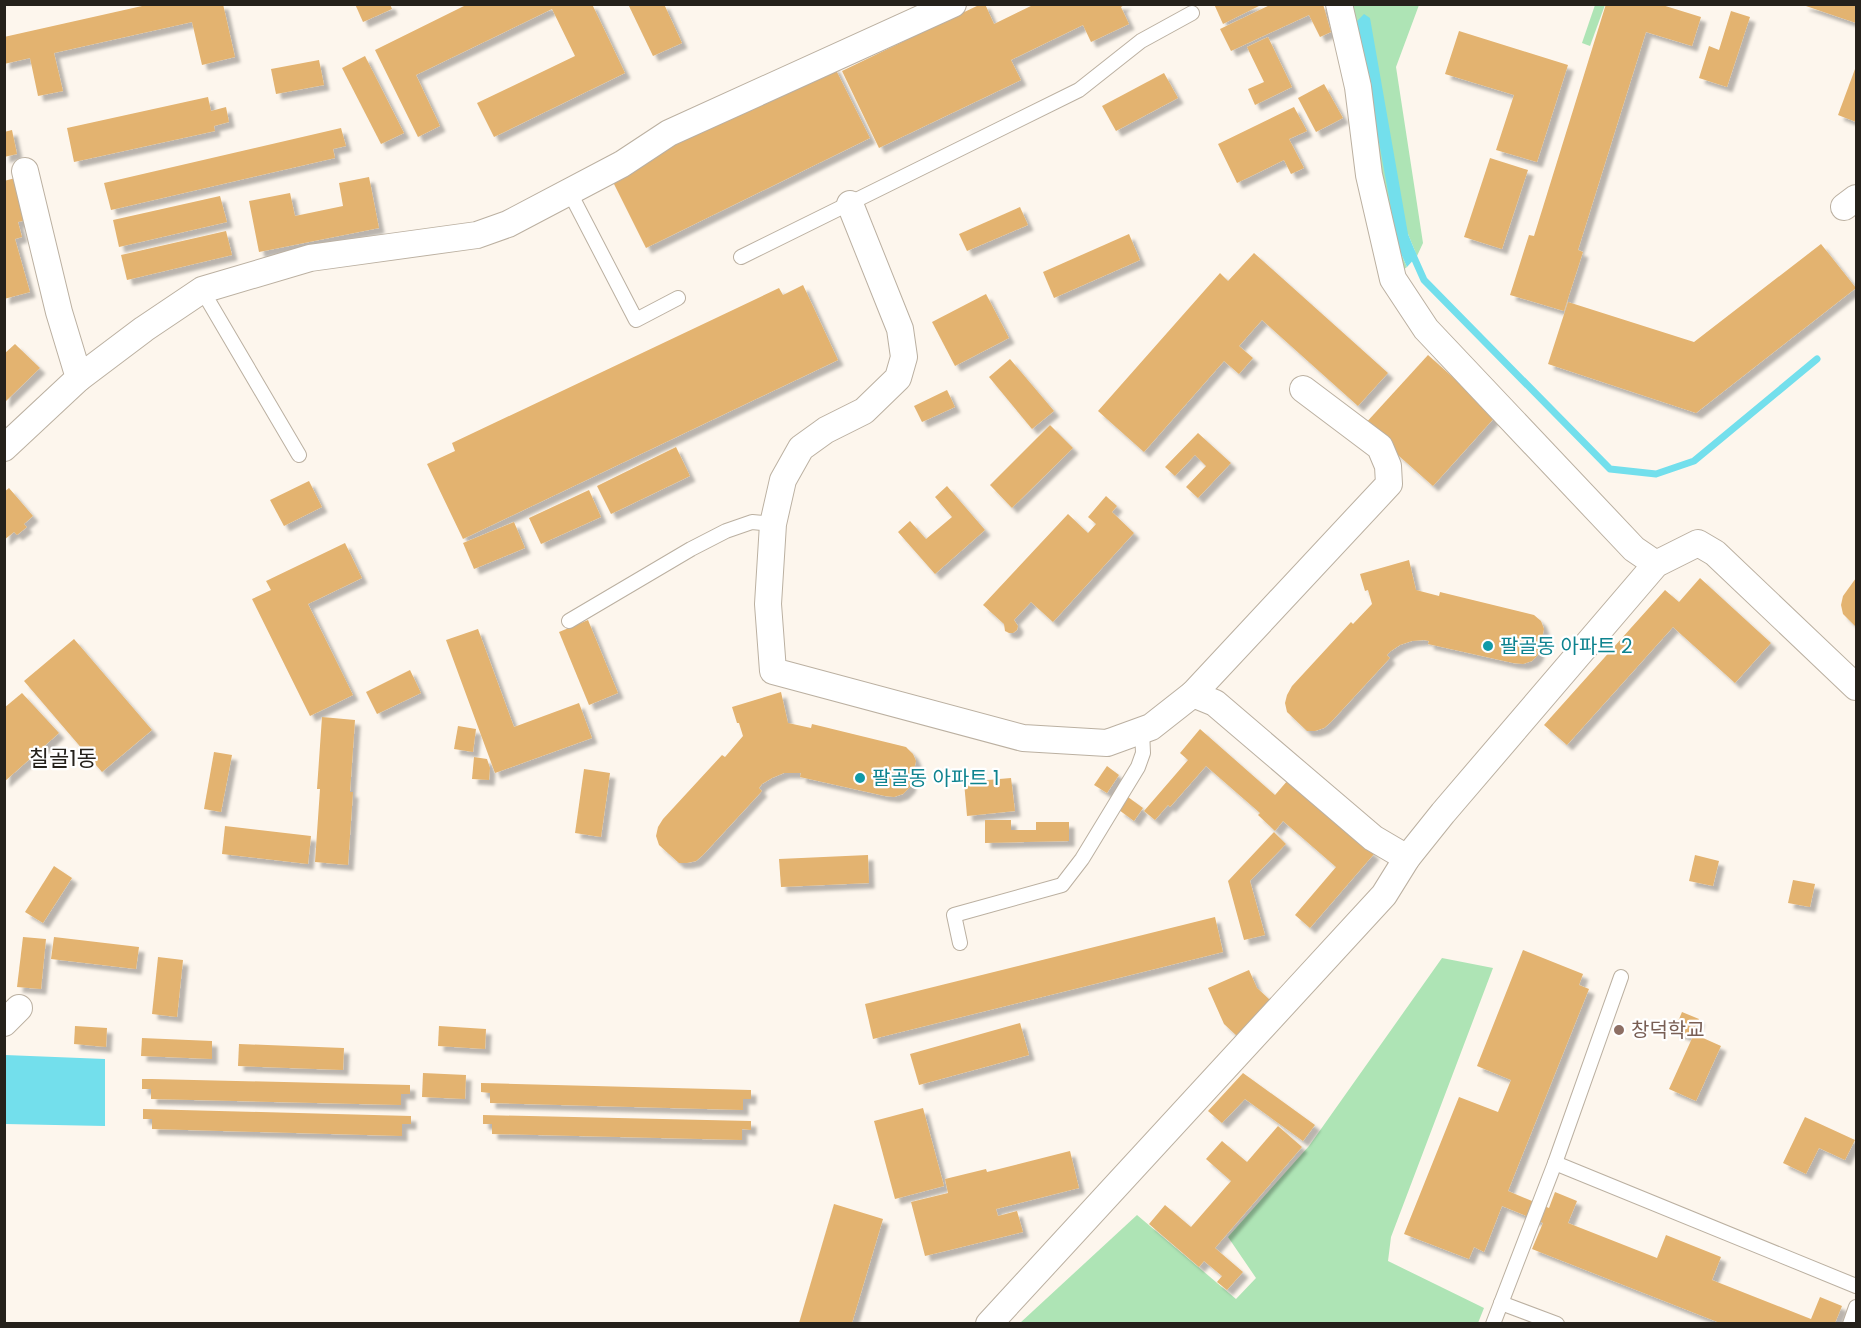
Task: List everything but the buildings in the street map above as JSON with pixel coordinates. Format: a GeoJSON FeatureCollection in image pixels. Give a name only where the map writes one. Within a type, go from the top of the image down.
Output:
{"type":"FeatureCollection","features":[{"type":"Feature","properties":{"kind":"street"},"geometry":{"type":"LineString","coordinates":[[4,448],[80,378],[144,329],[202,291],[310,258],[477,235],[508,224],[622,164],[669,133],[953,4]]}},
{"type":"Feature","properties":{"kind":"street"},"geometry":{"type":"LineString","coordinates":[[1339,4],[1358,87],[1369,176],[1393,279],[1426,329],[1634,549],[1656,564]]}},
{"type":"Feature","properties":{"kind":"street"},"geometry":{"type":"LineString","coordinates":[[24,171],[59,312],[80,378]]}},
{"type":"Feature","properties":{"kind":"street"},"geometry":{"type":"LineString","coordinates":[[850,204],[900,329],[904,357],[898,378],[864,411],[826,430],[801,448],[783,480],[773,524],[768,604],[773,671],[1023,738],[1107,742],[1151,728],[1193,694],[1389,484],[1388,466],[1380,447],[1303,389]]}},
{"type":"Feature","properties":{"kind":"street"},"geometry":{"type":"LineString","coordinates":[[989,1323],[1384,895],[1407,858],[1443,813],[1656,564],[1698,543],[1715,553],[1857,687]]}},
{"type":"Feature","properties":{"kind":"street"},"geometry":{"type":"LineString","coordinates":[[1193,694],[1215,703],[1373,838],[1407,858]]}},
{"type":"Feature","properties":{"kind":"lane"},"geometry":{"type":"LineString","coordinates":[[741,257],[1079,90],[1141,41],[1192,13]]}},
{"type":"Feature","properties":{"kind":"lane"},"geometry":{"type":"LineString","coordinates":[[569,191],[636,320],[678,298]]}},
{"type":"Feature","properties":{"kind":"lane"},"geometry":{"type":"LineString","coordinates":[[202,291],[299,455]]}},
{"type":"Feature","properties":{"kind":"lane"},"geometry":{"type":"LineString","coordinates":[[569,621],[726,531],[752,522],[773,524]]}},
{"type":"Feature","properties":{"kind":"lane"},"geometry":{"type":"LineString","coordinates":[[960,943],[954,915],[1062,885],[1082,859],[1138,767],[1143,753],[1142,731]]}},
{"type":"Feature","properties":{"kind":"lane"},"geometry":{"type":"LineString","coordinates":[[1493,1323],[1555,1163],[1621,977]]}},
{"type":"Feature","properties":{"kind":"lane"},"geometry":{"type":"LineString","coordinates":[[1555,1163],[1857,1286]]}},
{"type":"Feature","properties":{"kind":"lane"},"geometry":{"type":"LineString","coordinates":[[1501,1303],[1557,1323]]}},
{"type":"Feature","properties":{"kind":"lane"},"geometry":{"type":"LineString","coordinates":[[1850,1323],[1857,1307]]}},
{"type":"Feature","properties":{"kind":"green space"},"geometry":{"type":"Polygon","coordinates":[[[1342,5],[1419,5],[1396,67],[1423,243],[1417,256],[1408,234],[1398,247],[1407,267],[1399,273],[1342,5]]]}},
{"type":"Feature","properties":{"kind":"green space"},"geometry":{"type":"Polygon","coordinates":[[[1595,5],[1605,5],[1590,46],[1582,43],[1595,5]]]}},
{"type":"Feature","properties":{"kind":"green space"},"geometry":{"type":"Polygon","coordinates":[[[1442,958],[1493,968],[1391,1237],[1388,1261],[1484,1308],[1478,1323],[1020,1323],[1137,1215],[1236,1299],[1256,1278],[1228,1237],[1309,1146],[1442,958]]]}},
{"type":"Feature","properties":{"kind":"water"},"geometry":{"type":"Polygon","coordinates":[[[1364,14],[1370,18],[1408,234],[1417,256],[1407,267],[1398,247],[1357,21],[1364,14]]]}},
{"type":"Feature","properties":{"kind":"water"},"geometry":{"type":"Polygon","coordinates":[[[5,1055],[105,1059],[105,1126],[5,1124],[5,1055]]]}},
{"type":"Feature","properties":{"kind":"waterway"},"geometry":{"type":"LineString","coordinates":[[1412,253],[1424,280],[1610,469],[1656,474],[1694,461],[1817,359]]}},
{"type":"Feature","properties":{"kind":"place","name":"팔골동 아파트 2"},"geometry":{"type":"Point","coordinates":[1488,646]}},
{"type":"Feature","properties":{"kind":"place","name":"팔골동 아파트 1"},"geometry":{"type":"Point","coordinates":[860,778]}},
{"type":"Feature","properties":{"kind":"place","name":"창덕학교"},"geometry":{"type":"Point","coordinates":[1619,1030]}},
{"type":"Feature","properties":{"kind":"district","name":"칠골1동"},"geometry":{"type":"Point","coordinates":[63,758]}}]}
